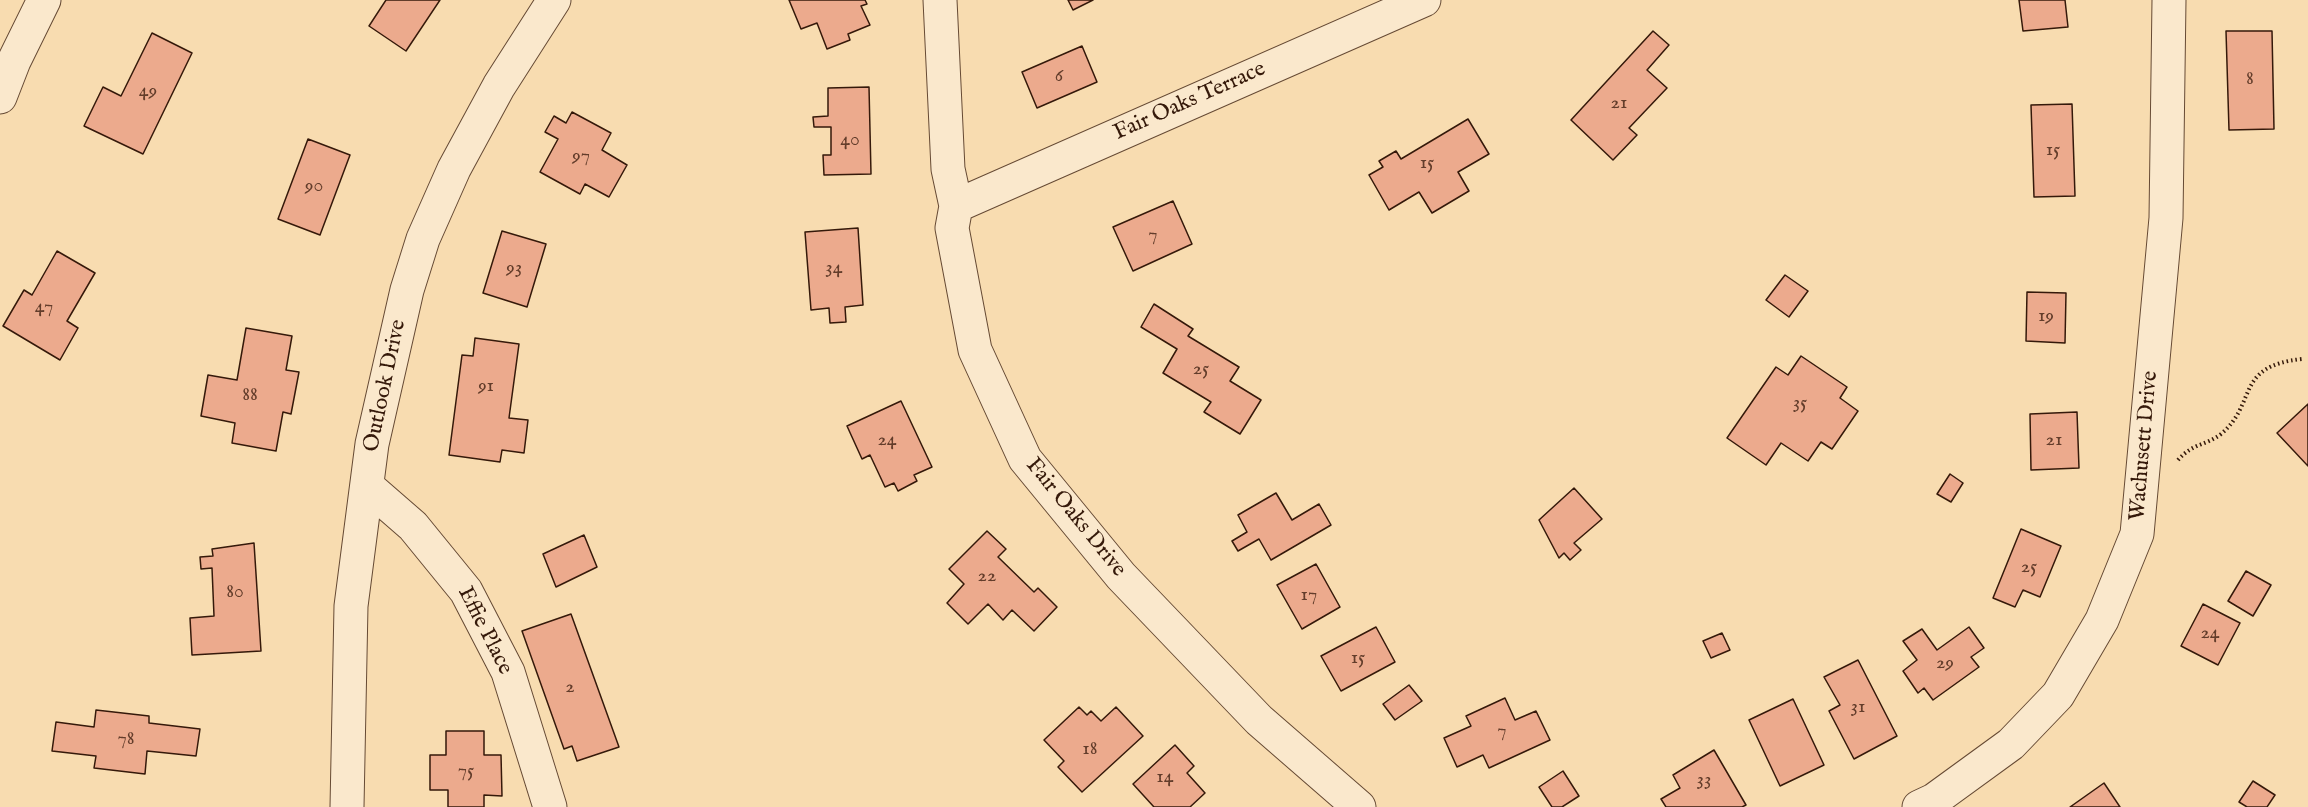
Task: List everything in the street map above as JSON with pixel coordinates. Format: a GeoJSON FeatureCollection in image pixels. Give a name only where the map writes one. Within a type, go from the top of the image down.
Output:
{"type":"FeatureCollection","features":[{"type":"Feature","properties":{"kind":"street"},"geometry":{"type":"LineString","coordinates":[[0,97],[14,61],[44,0]]}},
{"type":"Feature","properties":{"kind":"street","name":"Outlook Drive"},"geometry":{"type":"LineString","coordinates":[[347,807],[351,606],[372,444],[407,290],[423,239],[454,169],[499,86],[554,0]]}},
{"type":"Feature","properties":{"kind":"street","name":"Fair Oaks Drive"},"geometry":{"type":"LineString","coordinates":[[939,0],[948,170],[956,206],[952,228],[975,350],[1026,459],[1121,576],[1259,720],[1359,807]]}},
{"type":"Feature","properties":{"kind":"street","name":"Fair Oaks Terrace"},"geometry":{"type":"LineString","coordinates":[[956,206],[1424,0]]}},
{"type":"Feature","properties":{"kind":"street","name":"Wachusett Drive"},"geometry":{"type":"LineString","coordinates":[[1919,807],[1934,800],[2011,744],[2058,695],[2102,620],[2137,534],[2166,218],[2169,0]]}},
{"type":"Feature","properties":{"kind":"street","name":"Effie Place"},"geometry":{"type":"LineString","coordinates":[[367,486],[413,526],[466,591],[508,672],[550,807]]}},
{"type":"Feature","properties":{"kind":"path"},"geometry":{"type":"LineString","coordinates":[[2142,478],[2158,477],[2167,473],[2187,450],[2220,434],[2236,414],[2257,376],[2277,363],[2302,359]]}},
{"type":"Feature","properties":{"kind":"building"},"geometry":{"type":"Polygon","coordinates":[[[386,0],[440,0],[406,51],[369,26],[386,0]]]}},
{"type":"Feature","properties":{"kind":"building"},"geometry":{"type":"Polygon","coordinates":[[[789,0],[865,0],[867,4],[861,6],[870,25],[848,34],[850,40],[827,49],[817,23],[801,29],[789,0]]]}},
{"type":"Feature","properties":{"kind":"building"},"geometry":{"type":"Polygon","coordinates":[[[1068,0],[1093,0],[1073,10],[1068,0]]]}},
{"type":"Feature","properties":{"kind":"building"},"geometry":{"type":"Polygon","coordinates":[[[2019,0],[2065,0],[2068,27],[2023,31],[2019,0]]]}},
{"type":"Feature","properties":{"kind":"building"},"geometry":{"type":"Polygon","coordinates":[[[1653,31],[1669,45],[1647,70],[1667,88],[1629,128],[1637,135],[1613,160],[1571,120],[1653,31]]]}},
{"type":"Feature","properties":{"kind":"building"},"geometry":{"type":"Polygon","coordinates":[[[2226,31],[2272,31],[2274,129],[2229,130],[2226,31]]]}},
{"type":"Feature","properties":{"kind":"building"},"geometry":{"type":"Polygon","coordinates":[[[152,33],[192,53],[143,154],[84,126],[103,87],[121,96],[152,33]]]}},
{"type":"Feature","properties":{"kind":"building"},"geometry":{"type":"Polygon","coordinates":[[[1082,46],[1097,82],[1037,108],[1022,72],[1082,46]]]}},
{"type":"Feature","properties":{"kind":"building"},"geometry":{"type":"Polygon","coordinates":[[[869,87],[871,174],[824,175],[823,155],[831,155],[831,127],[814,127],[813,117],[828,116],[828,88],[869,87]]]}},
{"type":"Feature","properties":{"kind":"building"},"geometry":{"type":"Polygon","coordinates":[[[2072,104],[2075,196],[2034,197],[2031,105],[2072,104]]]}},
{"type":"Feature","properties":{"kind":"building"},"geometry":{"type":"Polygon","coordinates":[[[572,112],[611,133],[602,150],[627,165],[609,197],[585,184],[580,194],[540,172],[558,139],[545,132],[554,116],[566,123],[572,112]]]}},
{"type":"Feature","properties":{"kind":"building"},"geometry":{"type":"Polygon","coordinates":[[[1468,119],[1489,154],[1458,172],[1469,191],[1432,213],[1419,192],[1389,210],[1369,175],[1383,167],[1379,161],[1396,151],[1401,159],[1468,119]]]}},
{"type":"Feature","properties":{"kind":"building"},"geometry":{"type":"Polygon","coordinates":[[[308,139],[350,155],[320,235],[278,219],[308,139]]]}},
{"type":"Feature","properties":{"kind":"building"},"geometry":{"type":"Polygon","coordinates":[[[1173,201],[1192,244],[1133,271],[1113,227],[1173,201]]]}},
{"type":"Feature","properties":{"kind":"building"},"geometry":{"type":"Polygon","coordinates":[[[858,228],[863,305],[845,307],[846,322],[830,323],[829,308],[811,310],[805,232],[858,228]]]}},
{"type":"Feature","properties":{"kind":"building"},"geometry":{"type":"Polygon","coordinates":[[[502,231],[546,244],[527,307],[483,293],[502,231]]]}},
{"type":"Feature","properties":{"kind":"building"},"geometry":{"type":"Polygon","coordinates":[[[57,251],[95,273],[67,321],[78,328],[60,360],[3,326],[24,290],[32,295],[57,251]]]}},
{"type":"Feature","properties":{"kind":"building"},"geometry":{"type":"Polygon","coordinates":[[[1785,275],[1808,291],[1789,317],[1766,300],[1785,275]]]}},
{"type":"Feature","properties":{"kind":"building"},"geometry":{"type":"Polygon","coordinates":[[[2027,292],[2066,293],[2065,343],[2026,341],[2027,292]]]}},
{"type":"Feature","properties":{"kind":"building"},"geometry":{"type":"Polygon","coordinates":[[[1154,304],[1193,329],[1188,336],[1239,367],[1230,381],[1261,400],[1240,434],[1204,412],[1211,402],[1163,373],[1177,349],[1141,327],[1154,304]]]}},
{"type":"Feature","properties":{"kind":"building"},"geometry":{"type":"Polygon","coordinates":[[[246,328],[292,336],[286,370],[299,372],[291,414],[283,412],[276,451],[232,443],[235,423],[201,416],[208,375],[237,380],[246,328]]]}},
{"type":"Feature","properties":{"kind":"building"},"geometry":{"type":"Polygon","coordinates":[[[475,338],[519,344],[509,418],[528,420],[524,453],[502,450],[500,462],[449,455],[462,355],[473,356],[475,338]]]}},
{"type":"Feature","properties":{"kind":"building"},"geometry":{"type":"Polygon","coordinates":[[[1801,356],[1847,387],[1840,398],[1858,411],[1832,449],[1821,442],[1808,461],[1781,443],[1766,465],[1727,438],[1776,367],[1788,375],[1801,356]]]}},
{"type":"Feature","properties":{"kind":"building"},"geometry":{"type":"Polygon","coordinates":[[[901,401],[932,467],[914,475],[917,481],[898,491],[894,483],[885,487],[870,455],[862,459],[847,426],[901,401]]]}},
{"type":"Feature","properties":{"kind":"building"},"geometry":{"type":"Polygon","coordinates":[[[2308,404],[2308,466],[2277,433],[2308,404]]]}},
{"type":"Feature","properties":{"kind":"building"},"geometry":{"type":"Polygon","coordinates":[[[2077,412],[2079,468],[2031,470],[2030,414],[2077,412]]]}},
{"type":"Feature","properties":{"kind":"building"},"geometry":{"type":"Polygon","coordinates":[[[1950,474],[1963,483],[1951,502],[1937,494],[1950,474]]]}},
{"type":"Feature","properties":{"kind":"building"},"geometry":{"type":"Polygon","coordinates":[[[1574,488],[1602,519],[1574,543],[1581,550],[1570,560],[1564,553],[1559,558],[1539,520],[1574,488]]]}},
{"type":"Feature","properties":{"kind":"building"},"geometry":{"type":"Polygon","coordinates":[[[1276,493],[1292,520],[1319,504],[1331,525],[1271,560],[1259,539],[1238,551],[1232,541],[1247,532],[1238,515],[1276,493]]]}},
{"type":"Feature","properties":{"kind":"building"},"geometry":{"type":"Polygon","coordinates":[[[2021,529],[2061,546],[2040,597],[2023,590],[2015,607],[1993,598],[2021,529]]]}},
{"type":"Feature","properties":{"kind":"building"},"geometry":{"type":"Polygon","coordinates":[[[987,531],[1006,549],[998,557],[1034,592],[1038,588],[1057,607],[1034,631],[1012,610],[1003,620],[988,604],[968,624],[947,603],[964,584],[949,569],[987,531]]]}},
{"type":"Feature","properties":{"kind":"building"},"geometry":{"type":"Polygon","coordinates":[[[584,535],[597,567],[556,587],[543,554],[584,535]]]}},
{"type":"Feature","properties":{"kind":"building"},"geometry":{"type":"Polygon","coordinates":[[[254,543],[261,651],[192,655],[190,618],[214,616],[212,568],[201,569],[200,557],[213,556],[212,549],[254,543]]]}},
{"type":"Feature","properties":{"kind":"building"},"geometry":{"type":"Polygon","coordinates":[[[1316,564],[1340,607],[1302,629],[1277,585],[1316,564]]]}},
{"type":"Feature","properties":{"kind":"building"},"geometry":{"type":"Polygon","coordinates":[[[2246,571],[2271,585],[2253,616],[2228,601],[2246,571]]]}},
{"type":"Feature","properties":{"kind":"building"},"geometry":{"type":"Polygon","coordinates":[[[2203,604],[2240,623],[2218,665],[2181,646],[2203,604]]]}},
{"type":"Feature","properties":{"kind":"building"},"geometry":{"type":"Polygon","coordinates":[[[571,614],[619,747],[577,761],[572,746],[564,749],[522,631],[571,614]]]}},
{"type":"Feature","properties":{"kind":"building"},"geometry":{"type":"Polygon","coordinates":[[[1376,627],[1395,662],[1341,691],[1321,656],[1376,627]]]}},
{"type":"Feature","properties":{"kind":"building"},"geometry":{"type":"Polygon","coordinates":[[[1969,627],[1984,648],[1971,657],[1979,667],[1933,700],[1924,688],[1918,693],[1903,671],[1917,660],[1903,641],[1922,629],[1937,650],[1969,627]]]}},
{"type":"Feature","properties":{"kind":"building"},"geometry":{"type":"Polygon","coordinates":[[[1722,633],[1730,650],[1711,658],[1703,641],[1722,633]]]}},
{"type":"Feature","properties":{"kind":"building"},"geometry":{"type":"Polygon","coordinates":[[[1858,660],[1897,736],[1854,759],[1829,711],[1840,705],[1824,677],[1858,660]]]}},
{"type":"Feature","properties":{"kind":"building"},"geometry":{"type":"Polygon","coordinates":[[[1409,685],[1422,701],[1395,720],[1383,704],[1409,685]]]}},
{"type":"Feature","properties":{"kind":"building"},"geometry":{"type":"Polygon","coordinates":[[[1505,698],[1515,720],[1536,711],[1550,740],[1489,768],[1483,755],[1457,767],[1444,738],[1471,726],[1466,716],[1505,698]]]}},
{"type":"Feature","properties":{"kind":"building"},"geometry":{"type":"Polygon","coordinates":[[[1793,699],[1824,765],[1780,786],[1749,720],[1793,699]]]}},
{"type":"Feature","properties":{"kind":"building"},"geometry":{"type":"Polygon","coordinates":[[[1079,707],[1087,715],[1091,711],[1101,721],[1116,707],[1143,736],[1082,792],[1058,767],[1064,761],[1044,740],[1079,707]]]}},
{"type":"Feature","properties":{"kind":"building"},"geometry":{"type":"Polygon","coordinates":[[[96,710],[149,716],[149,723],[200,729],[196,756],[147,751],[145,774],[94,768],[96,756],[52,751],[56,722],[94,727],[96,710]]]}},
{"type":"Feature","properties":{"kind":"building"},"geometry":{"type":"Polygon","coordinates":[[[446,731],[484,731],[484,755],[501,755],[502,796],[484,795],[484,807],[448,807],[448,790],[430,790],[430,755],[446,755],[446,731]]]}},
{"type":"Feature","properties":{"kind":"building"},"geometry":{"type":"Polygon","coordinates":[[[1175,745],[1194,766],[1187,773],[1205,793],[1190,807],[1154,807],[1133,784],[1175,745]]]}},
{"type":"Feature","properties":{"kind":"building"},"geometry":{"type":"Polygon","coordinates":[[[1714,750],[1746,805],[1742,807],[1666,807],[1661,799],[1680,788],[1673,775],[1714,750]]]}},
{"type":"Feature","properties":{"kind":"building"},"geometry":{"type":"Polygon","coordinates":[[[1563,771],[1579,796],[1562,807],[1552,807],[1539,787],[1563,771]]]}},
{"type":"Feature","properties":{"kind":"building"},"geometry":{"type":"Polygon","coordinates":[[[2253,781],[2275,795],[2267,807],[2247,807],[2239,802],[2253,781]]]}},
{"type":"Feature","properties":{"kind":"building"},"geometry":{"type":"Polygon","coordinates":[[[2104,783],[2120,807],[2070,807],[2104,783]]]}}]}
